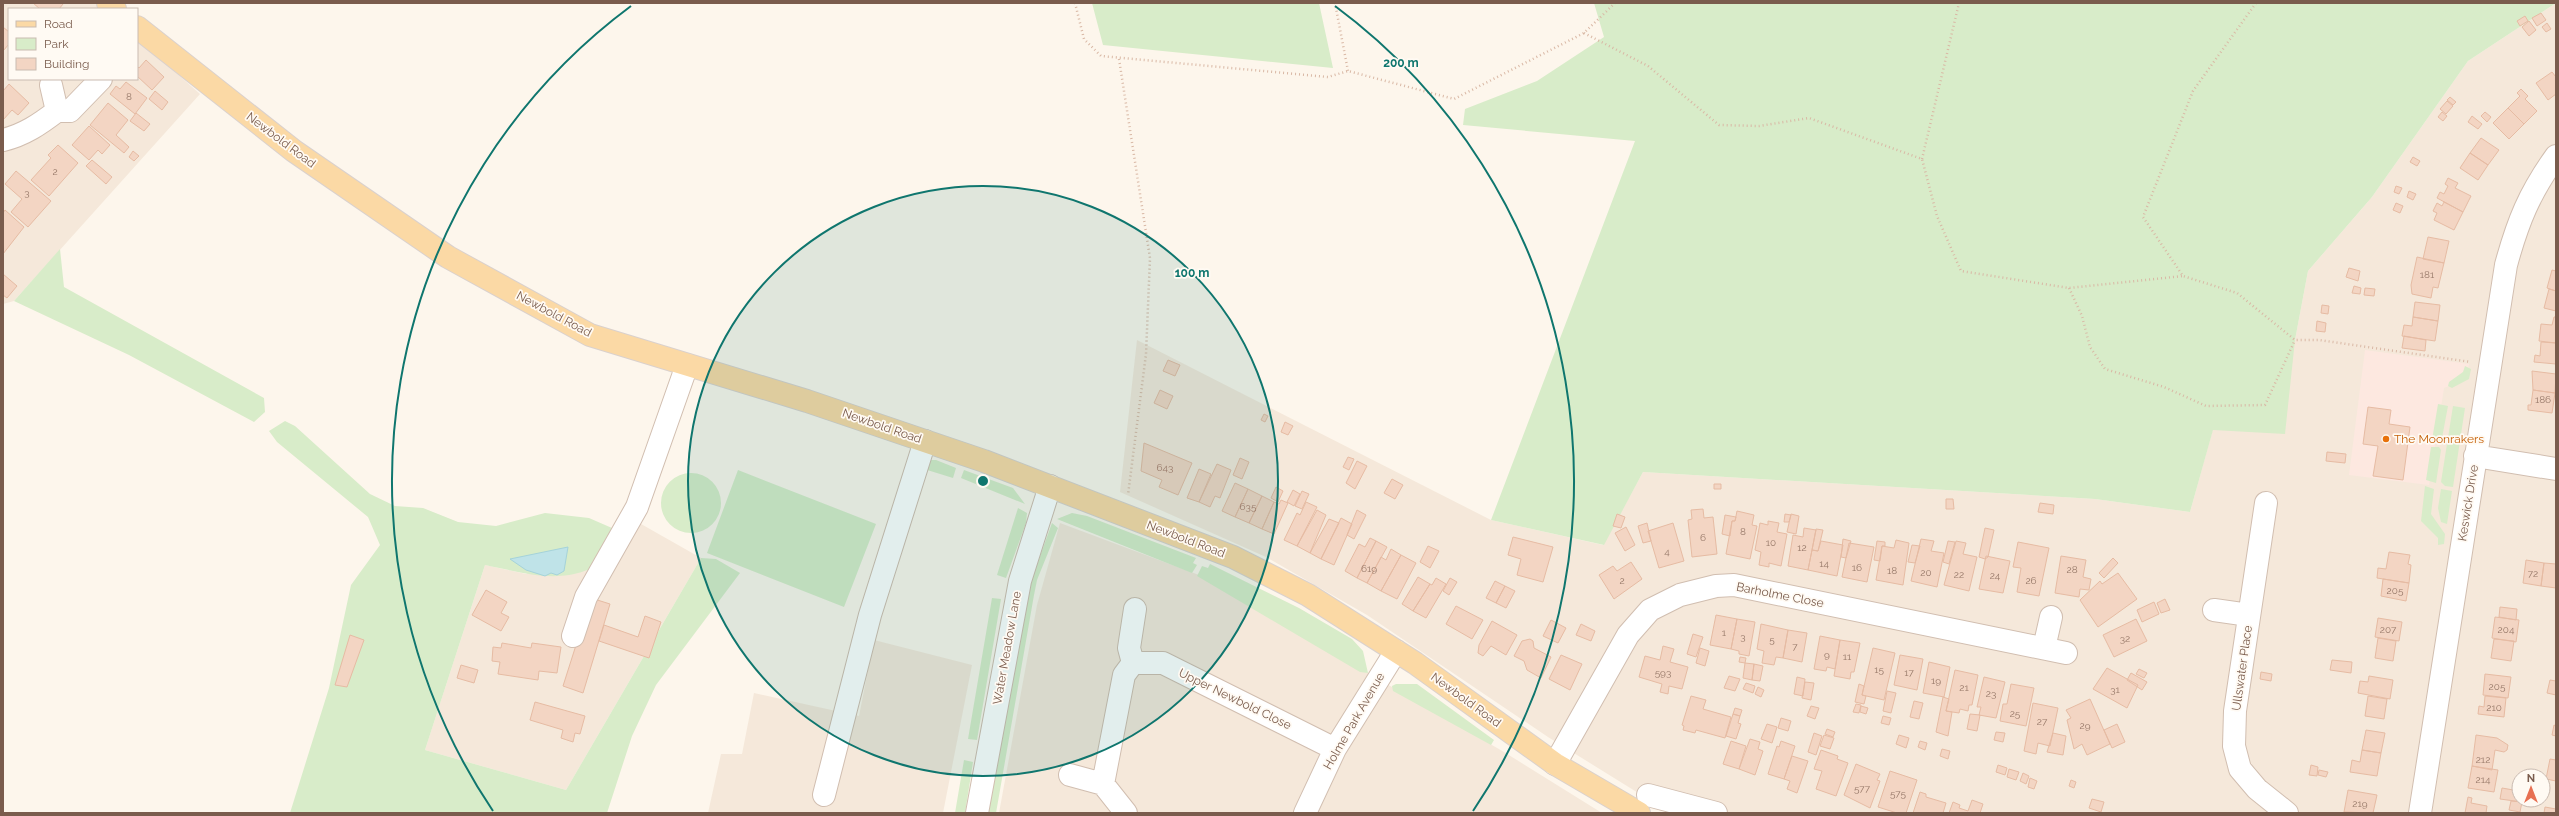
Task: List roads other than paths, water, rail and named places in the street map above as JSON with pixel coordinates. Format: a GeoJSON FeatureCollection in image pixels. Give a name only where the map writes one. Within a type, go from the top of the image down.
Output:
{"type":"FeatureCollection","features":[{"type":"Feature","properties":{"kind":"main road","name":"Newbold Road"},"geometry":{"type":"LineString","coordinates":[[138,28],[294,151],[448,257],[590,334],[807,401],[925,441],[1050,486],[1233,557],[1308,595],[1396,651],[1555,764],[1644,804]]}},
{"type":"Feature","properties":{"kind":"street"},"geometry":{"type":"LineString","coordinates":[[3,140],[22,134],[64,111],[100,80]]}},
{"type":"Feature","properties":{"kind":"street"},"geometry":{"type":"LineString","coordinates":[[51,85],[64,111]]}},
{"type":"Feature","properties":{"kind":"street","name":"Keswick Drive"},"geometry":{"type":"LineString","coordinates":[[2420,813],[2489,365],[2506,265],[2518,221],[2535,185],[2556,156]]}},
{"type":"Feature","properties":{"kind":"street"},"geometry":{"type":"LineString","coordinates":[[573,636],[586,597],[637,507],[687,365]]}},
{"type":"Feature","properties":{"kind":"street"},"geometry":{"type":"LineString","coordinates":[[824,795],[870,614],[925,441]]}},
{"type":"Feature","properties":{"kind":"street"},"geometry":{"type":"LineString","coordinates":[[2475,456],[2556,469]]}},
{"type":"Feature","properties":{"kind":"street","name":"Water Meadow Lane"},"geometry":{"type":"LineString","coordinates":[[977,813],[1020,581],[1050,486]]}},
{"type":"Feature","properties":{"kind":"street","name":"Ullswater Place"},"geometry":{"type":"LineString","coordinates":[[2266,503],[2234,711],[2234,746],[2240,769],[2257,789],[2287,813]]}},
{"type":"Feature","properties":{"kind":"street","name":"Barholme Close"},"geometry":{"type":"LineString","coordinates":[[1555,764],[1628,635],[1650,610],[1680,595],[1716,586],[1734,585],[2066,653]]}},
{"type":"Feature","properties":{"kind":"street"},"geometry":{"type":"LineString","coordinates":[[1103,784],[1124,675],[1133,663],[1129,648],[1135,609]]}},
{"type":"Feature","properties":{"kind":"street"},"geometry":{"type":"LineString","coordinates":[[2214,610],[2249,616]]}},
{"type":"Feature","properties":{"kind":"street"},"geometry":{"type":"LineString","coordinates":[[2044,648],[2051,617]]}},
{"type":"Feature","properties":{"kind":"street","name":"Holme Park Avenue"},"geometry":{"type":"LineString","coordinates":[[1305,813],[1335,749],[1396,651]]}},
{"type":"Feature","properties":{"kind":"street","name":"Upper Newbold Close"},"geometry":{"type":"LineString","coordinates":[[1133,663],[1163,663],[1335,749]]}},
{"type":"Feature","properties":{"kind":"street"},"geometry":{"type":"LineString","coordinates":[[1070,775],[1103,784],[1126,813]]}},
{"type":"Feature","properties":{"kind":"street","name":"Newbold Road"},"geometry":{"type":"LineString","coordinates":[[1644,804],[1712,813]]}},
{"type":"Feature","properties":{"kind":"water"},"geometry":{"type":"Polygon","coordinates":[[[568,547],[564,571],[557,575],[551,573],[545,576],[526,570],[510,559],[568,547]]]}},
{"type":"Feature","properties":{"kind":"place","name":"The Moonrakers"},"geometry":{"type":"Point","coordinates":[2386,439]}}]}
